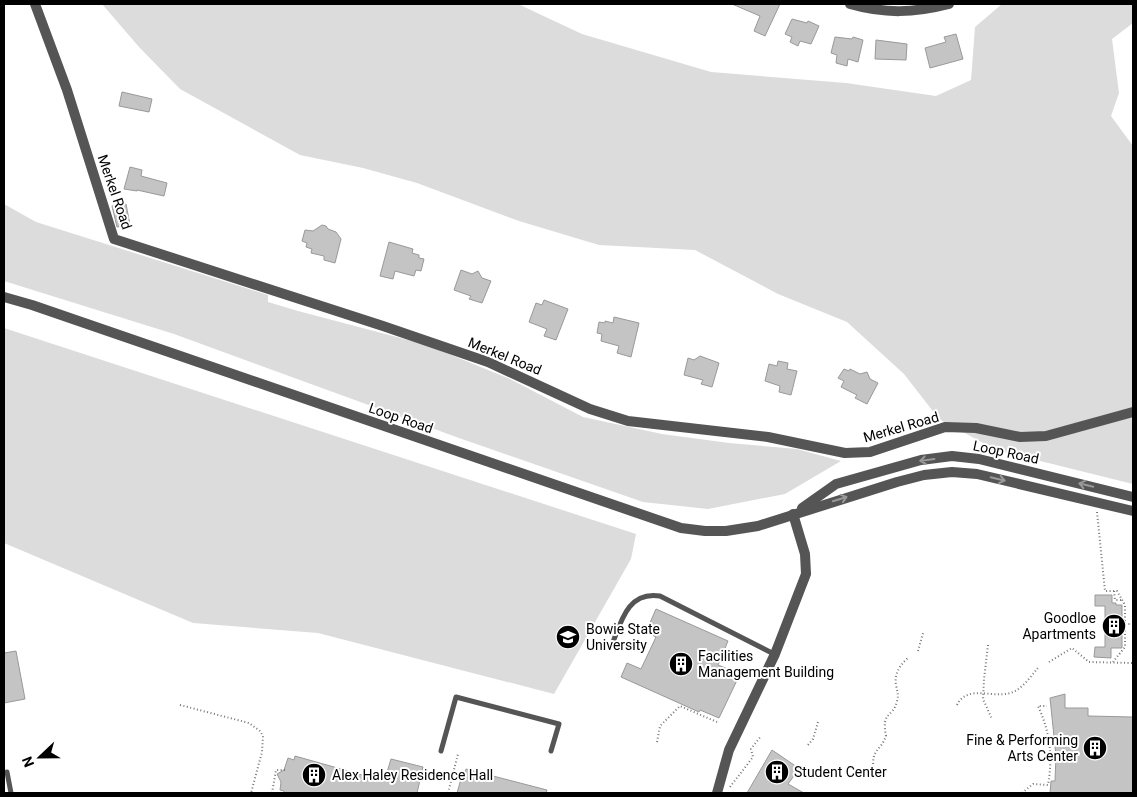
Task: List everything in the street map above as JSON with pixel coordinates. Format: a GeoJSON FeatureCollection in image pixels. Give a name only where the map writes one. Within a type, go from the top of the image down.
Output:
{"type":"FeatureCollection","features":[{"type":"Feature","properties":{"kind":"street","name":"Merkel Road"},"geometry":{"type":"LineString","coordinates":[[35,4],[67,90],[114,239],[488,362],[590,409],[628,421],[768,437],[845,454],[870,452],[946,427],[976,428],[1020,437],[1046,436],[1133,412]]}},
{"type":"Feature","properties":{"kind":"street"},"geometry":{"type":"LineString","coordinates":[[850,4],[882,10],[910,12],[949,4]]}},
{"type":"Feature","properties":{"kind":"street","name":"Loop Road"},"geometry":{"type":"LineString","coordinates":[[4,297],[681,528],[705,532],[726,532],[758,526],[898,482],[924,475],[952,472],[977,474],[1133,511]]}},
{"type":"Feature","properties":{"kind":"street","name":"Loop Road"},"geometry":{"type":"LineString","coordinates":[[793,514],[836,484],[921,460],[952,456],[980,459],[1133,497]]}},
{"type":"Feature","properties":{"kind":"street"},"geometry":{"type":"LineString","coordinates":[[717,793],[729,750],[775,654],[806,574],[805,554],[793,514]]}},
{"type":"Feature","properties":{"kind":"lane"},"geometry":{"type":"LineString","coordinates":[[612,645],[622,617],[629,606],[643,596],[652,594],[660,596],[775,654]]}},
{"type":"Feature","properties":{"kind":"lane"},"geometry":{"type":"LineString","coordinates":[[441,751],[456,697],[558,724],[551,752]]}},
{"type":"Feature","properties":{"kind":"lane"},"geometry":{"type":"LineString","coordinates":[[7,772],[11,793]]}},
{"type":"Feature","properties":{"kind":"path"},"geometry":{"type":"LineString","coordinates":[[1097,511],[1105,591],[1117,591],[1126,605],[1124,650],[1114,662]]}},
{"type":"Feature","properties":{"kind":"path"},"geometry":{"type":"LineString","coordinates":[[1114,591],[1114,600],[1123,600]]}},
{"type":"Feature","properties":{"kind":"path"},"geometry":{"type":"LineString","coordinates":[[1125,624],[1133,624]]}},
{"type":"Feature","properties":{"kind":"path"},"geometry":{"type":"LineString","coordinates":[[918,651],[923,633]]}},
{"type":"Feature","properties":{"kind":"path"},"geometry":{"type":"LineString","coordinates":[[988,645],[983,699],[992,719]]}},
{"type":"Feature","properties":{"kind":"path"},"geometry":{"type":"LineString","coordinates":[[1049,662],[1072,648],[1089,662],[1133,663]]}},
{"type":"Feature","properties":{"kind":"path"},"geometry":{"type":"LineString","coordinates":[[874,771],[874,753],[886,736],[883,722],[886,716],[893,710],[897,701],[896,680],[898,670],[901,664],[908,658]]}},
{"type":"Feature","properties":{"kind":"path"},"geometry":{"type":"LineString","coordinates":[[957,705],[959,701],[970,693],[1001,695],[1016,691],[1038,668]]}},
{"type":"Feature","properties":{"kind":"path"},"geometry":{"type":"LineString","coordinates":[[180,705],[249,723],[260,731],[263,736],[262,752],[251,793]]}},
{"type":"Feature","properties":{"kind":"path"},"geometry":{"type":"LineString","coordinates":[[656,742],[660,726],[680,706],[717,722]]}},
{"type":"Feature","properties":{"kind":"path"},"geometry":{"type":"LineString","coordinates":[[1022,793],[1033,784],[1048,785],[1051,756],[1050,746],[1048,732],[1038,706],[1047,706]]}},
{"type":"Feature","properties":{"kind":"path"},"geometry":{"type":"LineString","coordinates":[[808,745],[813,739],[818,722]]}},
{"type":"Feature","properties":{"kind":"path"},"geometry":{"type":"LineString","coordinates":[[727,793],[753,757],[751,749],[761,736]]}},
{"type":"Feature","properties":{"kind":"path"},"geometry":{"type":"LineString","coordinates":[[448,793],[458,754]]}},
{"type":"Feature","properties":{"kind":"path"},"geometry":{"type":"LineString","coordinates":[[272,793],[276,770],[287,770]]}},
{"type":"Feature","properties":{"kind":"shaded area"},"geometry":{"type":"Polygon","coordinates":[[[102,4],[518,4],[582,34],[711,72],[846,83],[936,96],[971,80],[975,27],[1002,4],[1133,4],[1133,23],[1112,39],[1119,93],[1111,116],[1133,146],[1133,484],[996,450],[939,419],[904,374],[847,322],[778,294],[695,250],[599,245],[519,221],[417,183],[363,168],[300,155],[180,89],[139,47],[102,4]]]}},
{"type":"Feature","properties":{"kind":"shaded area"},"geometry":{"type":"Polygon","coordinates":[[[4,204],[36,222],[268,295],[268,302],[427,345],[510,379],[583,417],[662,434],[729,443],[797,449],[841,461],[785,494],[708,509],[643,502],[459,438],[174,334],[4,281],[4,204]]]}},
{"type":"Feature","properties":{"kind":"shaded area"},"geometry":{"type":"Polygon","coordinates":[[[4,328],[636,534],[631,559],[554,694],[318,633],[193,623],[4,543],[4,328]]]}},
{"type":"Feature","properties":{"kind":"building"},"geometry":{"type":"Polygon","coordinates":[[[732,4],[780,4],[765,36],[754,31],[760,16],[732,4]]]}},
{"type":"Feature","properties":{"kind":"building"},"geometry":{"type":"Polygon","coordinates":[[[792,19],[807,23],[808,21],[819,26],[811,44],[800,41],[798,46],[790,42],[792,37],[785,34],[792,19]]]}},
{"type":"Feature","properties":{"kind":"building"},"geometry":{"type":"Polygon","coordinates":[[[956,34],[963,59],[930,68],[925,48],[946,42],[944,37],[956,34]]]}},
{"type":"Feature","properties":{"kind":"building"},"geometry":{"type":"Polygon","coordinates":[[[835,37],[852,39],[853,37],[863,40],[858,62],[848,59],[847,66],[836,63],[837,55],[831,53],[835,37]]]}},
{"type":"Feature","properties":{"kind":"building"},"geometry":{"type":"Polygon","coordinates":[[[876,40],[907,44],[906,60],[875,59],[876,40]]]}},
{"type":"Feature","properties":{"kind":"building"},"geometry":{"type":"Polygon","coordinates":[[[122,92],[152,99],[149,112],[119,106],[122,92]]]}},
{"type":"Feature","properties":{"kind":"building"},"geometry":{"type":"Polygon","coordinates":[[[130,167],[142,170],[141,176],[167,183],[164,196],[124,189],[130,167]]]}},
{"type":"Feature","properties":{"kind":"building"},"geometry":{"type":"Polygon","coordinates":[[[126,204],[130,225],[117,227],[112,206],[126,204]]]}},
{"type":"Feature","properties":{"kind":"building"},"geometry":{"type":"Polygon","coordinates":[[[322,225],[336,232],[341,239],[335,263],[324,260],[324,256],[311,253],[312,249],[306,247],[307,243],[302,241],[305,230],[313,231],[322,225]]]}},
{"type":"Feature","properties":{"kind":"building"},"geometry":{"type":"Polygon","coordinates":[[[389,242],[413,249],[412,253],[424,259],[421,271],[416,270],[414,276],[395,271],[393,279],[380,276],[389,242]]]}},
{"type":"Feature","properties":{"kind":"building"},"geometry":{"type":"Polygon","coordinates":[[[461,270],[472,274],[478,271],[482,278],[491,281],[482,303],[469,299],[471,296],[454,290],[461,270]]]}},
{"type":"Feature","properties":{"kind":"building"},"geometry":{"type":"Polygon","coordinates":[[[544,300],[568,309],[556,340],[544,336],[547,329],[529,322],[536,303],[542,305],[544,300]]]}},
{"type":"Feature","properties":{"kind":"building"},"geometry":{"type":"Polygon","coordinates":[[[614,317],[639,323],[631,357],[617,353],[619,346],[601,341],[602,334],[597,333],[599,322],[613,323],[614,317]]]}},
{"type":"Feature","properties":{"kind":"building"},"geometry":{"type":"Polygon","coordinates":[[[700,356],[719,363],[712,387],[701,384],[703,380],[684,375],[688,358],[694,360],[700,356]]]}},
{"type":"Feature","properties":{"kind":"building"},"geometry":{"type":"Polygon","coordinates":[[[778,361],[788,363],[787,369],[797,371],[791,395],[779,392],[780,386],[765,381],[769,364],[777,366],[778,361]]]}},
{"type":"Feature","properties":{"kind":"building"},"geometry":{"type":"Polygon","coordinates":[[[844,369],[849,371],[850,369],[860,374],[867,372],[870,379],[878,383],[867,404],[855,398],[857,395],[841,387],[844,381],[838,378],[844,369]]]}},
{"type":"Feature","properties":{"kind":"building","name":"Goodloe Apartments"},"geometry":{"type":"Polygon","coordinates":[[[1095,595],[1112,595],[1112,603],[1122,605],[1122,648],[1111,648],[1111,658],[1094,657],[1095,647],[1105,647],[1105,606],[1095,606],[1095,595]]]}},
{"type":"Feature","properties":{"kind":"building","name":"Facilities Management Building"},"geometry":{"type":"Polygon","coordinates":[[[656,609],[728,641],[718,665],[740,674],[719,718],[700,710],[699,712],[621,677],[627,663],[641,669],[656,637],[646,632],[656,609]]]}},
{"type":"Feature","properties":{"kind":"building"},"geometry":{"type":"Polygon","coordinates":[[[16,651],[25,699],[4,703],[4,653],[16,651]]]}},
{"type":"Feature","properties":{"kind":"building","name":"Fine & Performing Arts Center"},"geometry":{"type":"Polygon","coordinates":[[[1065,694],[1065,708],[1088,708],[1088,716],[1133,717],[1133,793],[1050,793],[1051,781],[1055,781],[1056,756],[1050,698],[1065,694]]]}},
{"type":"Feature","properties":{"kind":"building","name":"Student Center"},"geometry":{"type":"Polygon","coordinates":[[[772,750],[797,767],[794,771],[796,773],[788,784],[804,793],[747,793],[772,750]]]}},
{"type":"Feature","properties":{"kind":"building","name":"Alex Haley Residence Hall"},"geometry":{"type":"Polygon","coordinates":[[[295,756],[380,780],[381,778],[385,779],[391,759],[423,767],[417,793],[284,793],[284,791],[280,790],[281,782],[277,774],[284,770],[288,758],[294,760],[295,756]]]}},
{"type":"Feature","properties":{"kind":"building"},"geometry":{"type":"Polygon","coordinates":[[[466,769],[547,790],[546,793],[457,793],[463,772],[465,773],[466,769]]]}},
{"type":"Feature","properties":{"kind":"place","name":"Goodloe Apartments"},"geometry":{"type":"Point","coordinates":[1114,626]}},
{"type":"Feature","properties":{"kind":"place","name":"Bowie State University"},"geometry":{"type":"Point","coordinates":[568,637]}},
{"type":"Feature","properties":{"kind":"place","name":"Facilities Management Building"},"geometry":{"type":"Point","coordinates":[681,664]}},
{"type":"Feature","properties":{"kind":"place","name":"Fine & Performing Arts Center"},"geometry":{"type":"Point","coordinates":[1095,748]}},
{"type":"Feature","properties":{"kind":"place","name":"Student Center"},"geometry":{"type":"Point","coordinates":[777,772]}},
{"type":"Feature","properties":{"kind":"place","name":"Alex Haley Residence Hall"},"geometry":{"type":"Point","coordinates":[314,775]}}]}
